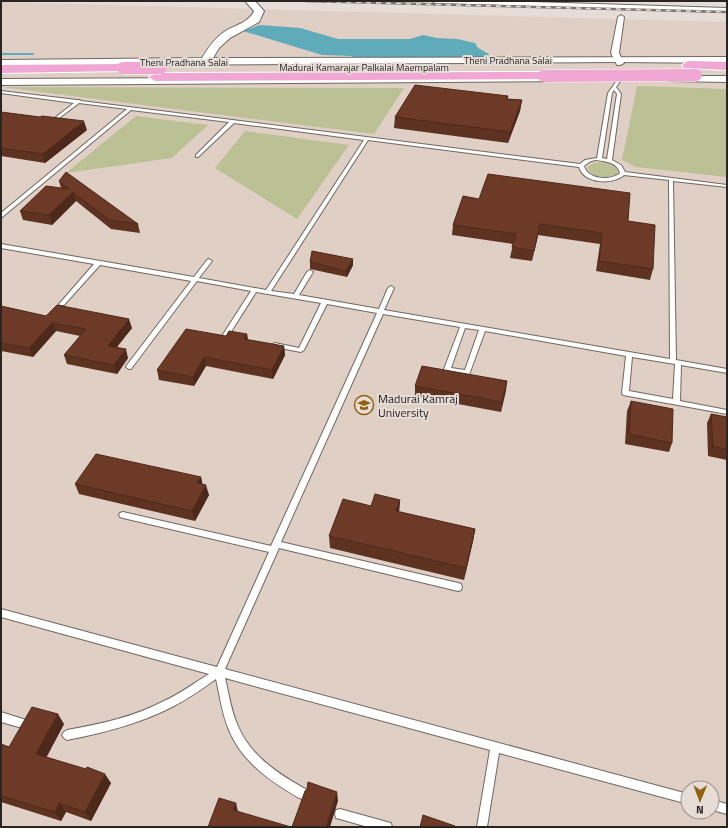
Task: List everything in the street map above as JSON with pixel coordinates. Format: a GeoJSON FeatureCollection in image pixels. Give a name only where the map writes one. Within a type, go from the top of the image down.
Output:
{"type":"FeatureCollection","features":[{"type":"Feature","properties":{"kind":"highway","name":"Madurai Kamarajar Palkalai Maempalam"},"geometry":{"type":"LineString","coordinates":[[543,71],[688,65],[727,66]]}},
{"type":"Feature","properties":{"kind":"highway","name":"Madurai Kamarajar Palkalai Maempalam"},"geometry":{"type":"LineString","coordinates":[[1,69],[121,72],[543,71],[727,76]]}},
{"type":"Feature","properties":{"kind":"highway","name":"Madurai Kamarajar Palkalai Maempalam"},"geometry":{"type":"LineString","coordinates":[[1,77],[121,72]]}},
{"type":"Feature","properties":{"kind":"street"},"geometry":{"type":"LineString","coordinates":[[206,62],[213,47],[231,31],[256,20],[259,11],[250,1]]}},
{"type":"Feature","properties":{"kind":"street"},"geometry":{"type":"LineString","coordinates":[[435,1],[661,5],[710,10],[727,10]]}},
{"type":"Feature","properties":{"kind":"street"},"geometry":{"type":"LineString","coordinates":[[706,1],[710,10]]}},
{"type":"Feature","properties":{"kind":"street"},"geometry":{"type":"LineString","coordinates":[[620,62],[615,53],[621,17]]}},
{"type":"Feature","properties":{"kind":"street","name":"Theni Pradhana Salai"},"geometry":{"type":"LineString","coordinates":[[1,63],[581,60],[620,62],[635,59],[727,60]]}},
{"type":"Feature","properties":{"kind":"street"},"geometry":{"type":"LineString","coordinates":[[581,60],[598,63],[620,62],[632,65],[638,71],[636,74],[621,80],[596,74],[590,68],[591,65],[598,63]]}},
{"type":"Feature","properties":{"kind":"street"},"geometry":{"type":"LineString","coordinates":[[134,81],[143,62]]}},
{"type":"Feature","properties":{"kind":"street"},"geometry":{"type":"LineString","coordinates":[[593,79],[605,76]]}},
{"type":"Feature","properties":{"kind":"street","name":"Theni Pradhana Salai"},"geometry":{"type":"LineString","coordinates":[[1,82],[727,79]]}},
{"type":"Feature","properties":{"kind":"lane"},"geometry":{"type":"LineString","coordinates":[[600,159],[610,93],[621,80]]}},
{"type":"Feature","properties":{"kind":"lane"},"geometry":{"type":"LineString","coordinates":[[609,161],[621,80]]}},
{"type":"Feature","properties":{"kind":"lane"},"geometry":{"type":"LineString","coordinates":[[1,92],[581,166],[587,161],[600,159],[620,166],[623,173]]}},
{"type":"Feature","properties":{"kind":"lane"},"geometry":{"type":"LineString","coordinates":[[58,118],[79,102]]}},
{"type":"Feature","properties":{"kind":"lane"},"geometry":{"type":"LineString","coordinates":[[1,216],[131,108]]}},
{"type":"Feature","properties":{"kind":"lane"},"geometry":{"type":"LineString","coordinates":[[198,156],[233,121]]}},
{"type":"Feature","properties":{"kind":"lane"},"geometry":{"type":"LineString","coordinates":[[267,292],[367,138]]}},
{"type":"Feature","properties":{"kind":"lane"},"geometry":{"type":"LineString","coordinates":[[581,166],[585,174],[597,179],[616,178],[623,173],[727,186]]}},
{"type":"Feature","properties":{"kind":"lane"},"geometry":{"type":"LineString","coordinates":[[671,179],[676,402]]}},
{"type":"Feature","properties":{"kind":"lane"},"geometry":{"type":"LineString","coordinates":[[1,246],[727,371]]}},
{"type":"Feature","properties":{"kind":"lane"},"geometry":{"type":"LineString","coordinates":[[129,367],[208,261]]}},
{"type":"Feature","properties":{"kind":"lane"},"geometry":{"type":"LineString","coordinates":[[62,304],[98,263]]}},
{"type":"Feature","properties":{"kind":"lane"},"geometry":{"type":"LineString","coordinates":[[295,297],[310,272]]}},
{"type":"Feature","properties":{"kind":"lane"},"geometry":{"type":"LineString","coordinates":[[67,735],[102,729],[136,719],[168,704],[219,672],[390,288]]}},
{"type":"Feature","properties":{"kind":"lane"},"geometry":{"type":"LineString","coordinates":[[240,339],[225,336],[254,290]]}},
{"type":"Feature","properties":{"kind":"lane"},"geometry":{"type":"LineString","coordinates":[[271,344],[301,350],[325,302]]}},
{"type":"Feature","properties":{"kind":"lane"},"geometry":{"type":"LineString","coordinates":[[463,326],[447,369],[467,373],[483,329]]}},
{"type":"Feature","properties":{"kind":"lane"},"geometry":{"type":"LineString","coordinates":[[629,354],[625,393],[727,412]]}},
{"type":"Feature","properties":{"kind":"lane"},"geometry":{"type":"LineString","coordinates":[[123,515],[458,587]]}},
{"type":"Feature","properties":{"kind":"lane"},"geometry":{"type":"LineString","coordinates":[[1,613],[680,797]]}},
{"type":"Feature","properties":{"kind":"lane"},"geometry":{"type":"LineString","coordinates":[[219,672],[229,716],[240,741],[256,762],[278,780],[303,794]]}},
{"type":"Feature","properties":{"kind":"lane"},"geometry":{"type":"LineString","coordinates":[[1,717],[26,724]]}},
{"type":"Feature","properties":{"kind":"lane"},"geometry":{"type":"LineString","coordinates":[[482,827],[495,747]]}},
{"type":"Feature","properties":{"kind":"lane"},"geometry":{"type":"LineString","coordinates":[[340,814],[387,827]]}},
{"type":"Feature","properties":{"kind":"shaded area","name":"Madurai Kamraj University"},"geometry":{"type":"Polygon","coordinates":[[[1,2],[727,22],[727,827],[1,827],[1,2]]]}},
{"type":"Feature","properties":{"kind":"green space"},"geometry":{"type":"Polygon","coordinates":[[[637,86],[727,89],[727,177],[636,167],[622,160],[637,86]]]}},
{"type":"Feature","properties":{"kind":"green space"},"geometry":{"type":"Polygon","coordinates":[[[1,87],[404,88],[374,134],[1,87]]]}},
{"type":"Feature","properties":{"kind":"green space"},"geometry":{"type":"Polygon","coordinates":[[[136,116],[208,125],[172,158],[66,173],[136,116]]]}},
{"type":"Feature","properties":{"kind":"green space"},"geometry":{"type":"Polygon","coordinates":[[[245,131],[349,145],[297,219],[215,168],[245,131]]]}},
{"type":"Feature","properties":{"kind":"green space"},"geometry":{"type":"Polygon","coordinates":[[[605,162],[614,165],[618,170],[617,174],[610,177],[601,177],[597,176],[588,169],[588,166],[594,163],[605,162]]]}},
{"type":"Feature","properties":{"kind":"water"},"geometry":{"type":"Polygon","coordinates":[[[260,25],[300,28],[338,39],[410,39],[423,35],[437,38],[457,39],[475,43],[478,48],[489,54],[487,58],[352,59],[352,56],[322,55],[243,31],[260,25]]]}},
{"type":"Feature","properties":{"kind":"building"},"geometry":{"type":"Polygon","coordinates":[[[415,85],[508,96],[507,99],[522,100],[510,132],[395,117],[415,85]]]}},
{"type":"Feature","properties":{"kind":"building"},"geometry":{"type":"Polygon","coordinates":[[[1,112],[84,121],[43,154],[1,148],[1,112]]]}},
{"type":"Feature","properties":{"kind":"building"},"geometry":{"type":"Polygon","coordinates":[[[66,172],[138,224],[109,220],[73,192],[49,215],[20,211],[46,186],[69,189],[59,181],[66,172]]]}},
{"type":"Feature","properties":{"kind":"building"},"geometry":{"type":"Polygon","coordinates":[[[488,174],[630,193],[628,221],[655,225],[653,269],[599,261],[602,233],[540,224],[534,251],[512,247],[516,234],[453,225],[463,196],[479,199],[488,174]]]}},
{"type":"Feature","properties":{"kind":"building"},"geometry":{"type":"Polygon","coordinates":[[[312,251],[353,259],[346,271],[310,262],[312,251]]]}},
{"type":"Feature","properties":{"kind":"building"},"geometry":{"type":"Polygon","coordinates":[[[57,305],[129,319],[108,346],[126,349],[114,365],[64,355],[86,329],[52,323],[29,348],[1,343],[1,306],[46,316],[57,305]]]}},
{"type":"Feature","properties":{"kind":"building"},"geometry":{"type":"Polygon","coordinates":[[[186,329],[226,336],[229,331],[247,334],[244,339],[284,346],[272,370],[204,357],[193,377],[157,370],[186,329]]]}},
{"type":"Feature","properties":{"kind":"building"},"geometry":{"type":"Polygon","coordinates":[[[422,366],[507,381],[502,402],[415,386],[422,366]]]}},
{"type":"Feature","properties":{"kind":"building"},"geometry":{"type":"Polygon","coordinates":[[[631,401],[673,409],[672,443],[629,434],[631,401]]]}},
{"type":"Feature","properties":{"kind":"building"},"geometry":{"type":"Polygon","coordinates":[[[711,414],[727,417],[727,449],[713,447],[711,414]]]}},
{"type":"Feature","properties":{"kind":"building"},"geometry":{"type":"Polygon","coordinates":[[[96,454],[201,477],[197,483],[206,485],[192,511],[75,484],[96,454]]]}},
{"type":"Feature","properties":{"kind":"building"},"geometry":{"type":"Polygon","coordinates":[[[375,494],[400,500],[396,511],[475,529],[466,568],[329,536],[343,499],[371,506],[375,494]]]}},
{"type":"Feature","properties":{"kind":"building"},"geometry":{"type":"Polygon","coordinates":[[[32,707],[58,714],[36,754],[86,769],[87,767],[105,774],[85,812],[59,803],[55,812],[1,796],[1,744],[9,747],[32,707]]]}},
{"type":"Feature","properties":{"kind":"building"},"geometry":{"type":"Polygon","coordinates":[[[308,782],[337,792],[326,827],[292,827],[307,789],[308,782]]]}},
{"type":"Feature","properties":{"kind":"building"},"geometry":{"type":"Polygon","coordinates":[[[219,798],[236,803],[233,810],[291,827],[208,827],[219,798]]]}},
{"type":"Feature","properties":{"kind":"building"},"geometry":{"type":"Polygon","coordinates":[[[423,815],[455,826],[455,827],[420,827],[423,815]]]}},
{"type":"Feature","properties":{"kind":"waterway"},"geometry":{"type":"LineString","coordinates":[[1,54],[33,54]]}},
{"type":"Feature","properties":{"kind":"railway"},"geometry":{"type":"LineString","coordinates":[[306,1],[727,12]]}},
{"type":"Feature","properties":{"kind":"place","name":"Madurai Kamraj University"},"geometry":{"type":"Point","coordinates":[364,405]}}]}
